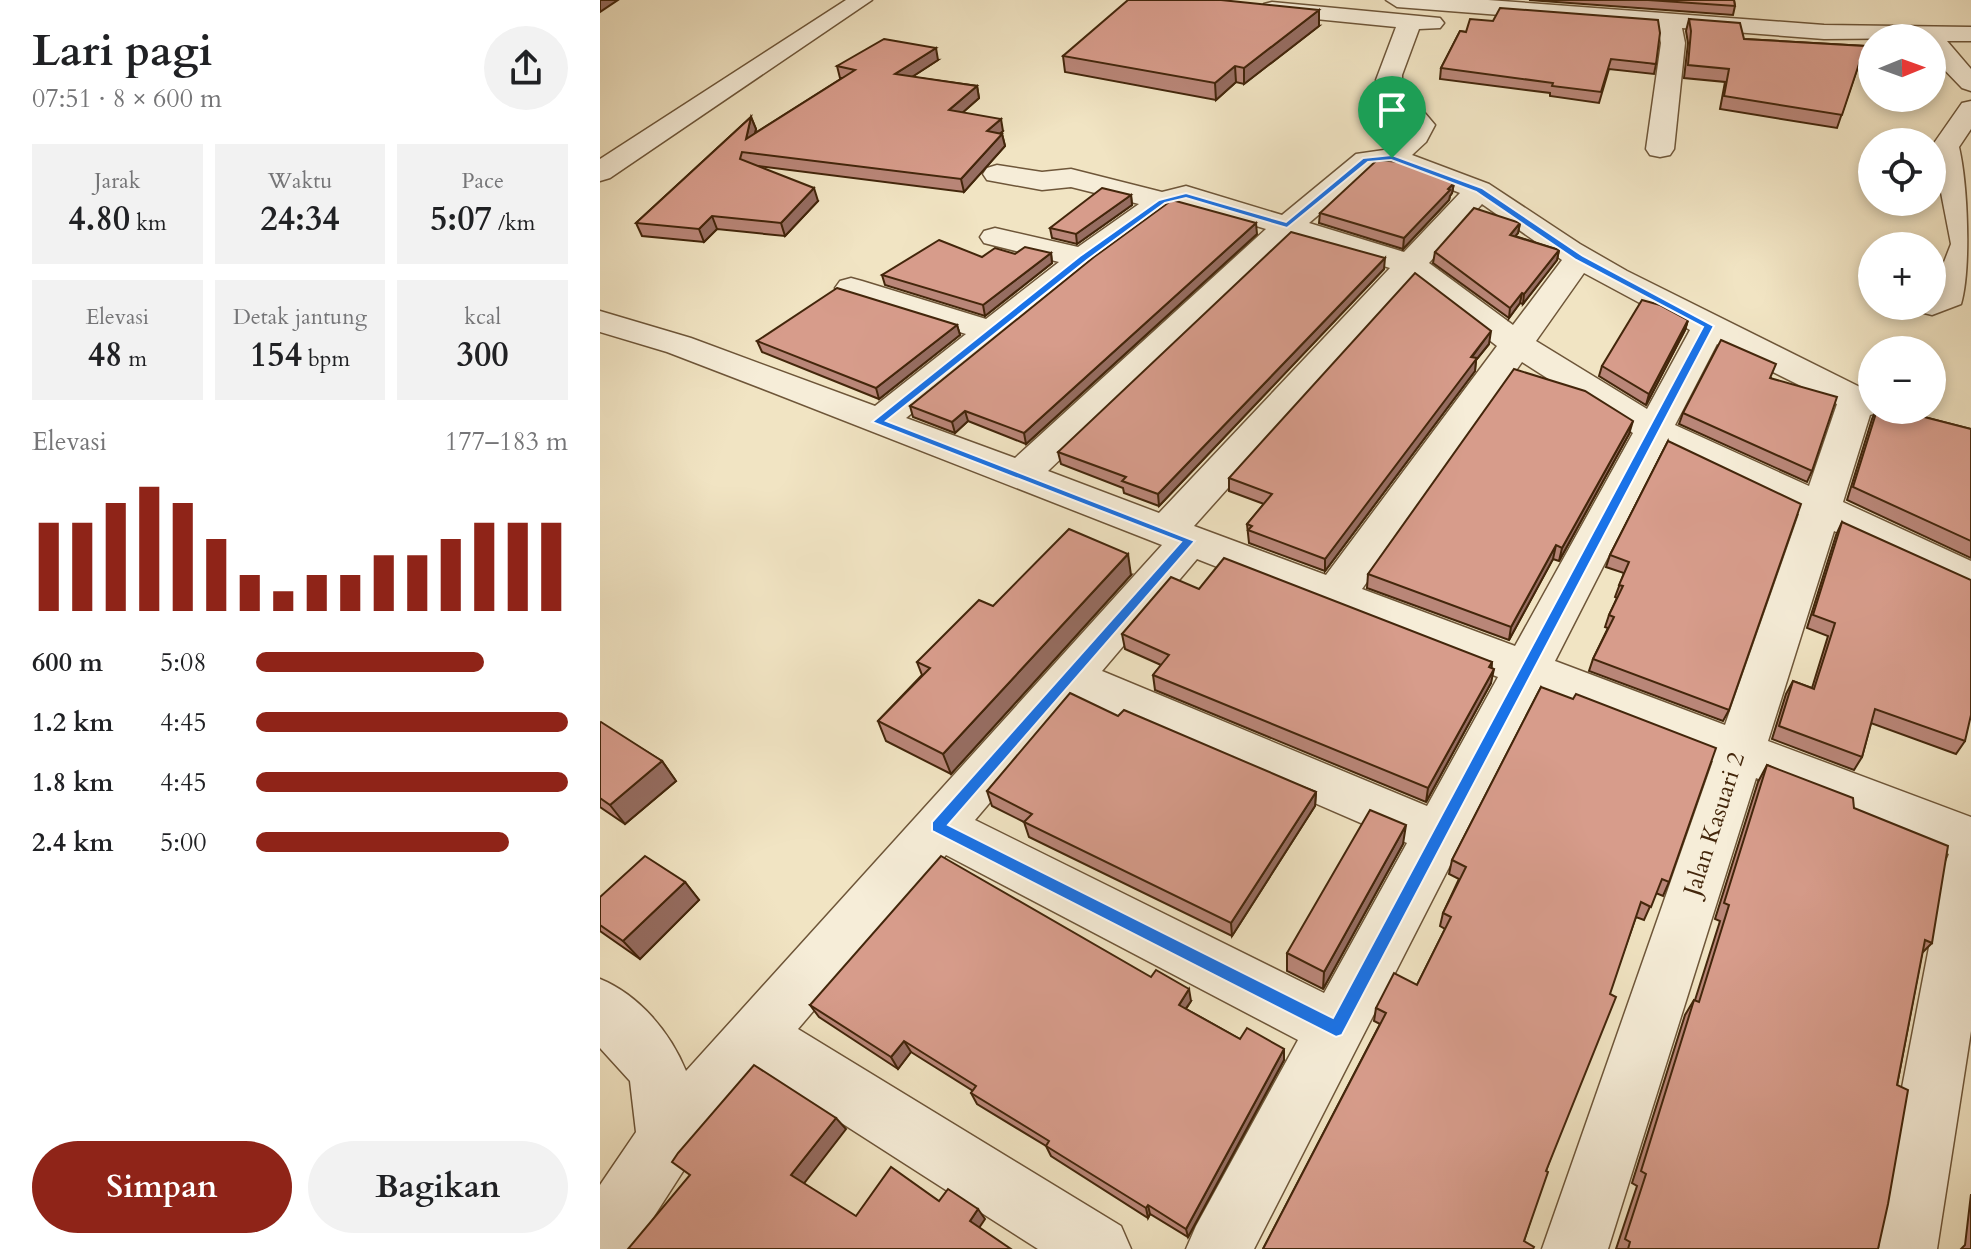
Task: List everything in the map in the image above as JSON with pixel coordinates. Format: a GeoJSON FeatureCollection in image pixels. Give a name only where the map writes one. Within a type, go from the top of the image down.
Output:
{"type":"FeatureCollection","features":[{"type":"Feature","properties":{"kind":"street"},"geometry":{"type":"LineString","coordinates":[[600,172],[861,0]]}},
{"type":"Feature","properties":{"kind":"street"},"geometry":{"type":"LineString","coordinates":[[1270,5],[1403,10],[1671,33],[1858,33]]}},
{"type":"Feature","properties":{"kind":"street"},"geometry":{"type":"LineString","coordinates":[[1392,158],[1416,136],[1422,125],[1419,118],[1407,110],[1389,89],[1388,71],[1400,51],[1403,10]]}},
{"type":"Feature","properties":{"kind":"street"},"geometry":{"type":"LineString","coordinates":[[1878,11],[1888,24]]}},
{"type":"Feature","properties":{"kind":"street"},"geometry":{"type":"LineString","coordinates":[[1660,149],[1671,33]]}},
{"type":"Feature","properties":{"kind":"street"},"geometry":{"type":"LineString","coordinates":[[1946,39],[1971,34]]}},
{"type":"Feature","properties":{"kind":"street"},"geometry":{"type":"LineString","coordinates":[[1946,53],[1971,83]]}},
{"type":"Feature","properties":{"kind":"street"},"geometry":{"type":"LineString","coordinates":[[1946,298],[1968,245],[1962,182],[1945,147],[1971,109]]}},
{"type":"Feature","properties":{"kind":"street"},"geometry":{"type":"LineString","coordinates":[[1019,476],[1287,226],[1366,160],[1392,158],[1479,190],[1579,258],[1709,326],[1858,396]]}},
{"type":"Feature","properties":{"kind":"street"},"geometry":{"type":"LineString","coordinates":[[997,174],[1042,181],[1071,178],[1162,201]]}},
{"type":"Feature","properties":{"kind":"street"},"geometry":{"type":"LineString","coordinates":[[600,1242],[667,1140],[755,1035],[1070,677],[1177,536],[1410,264],[1479,190]]}},
{"type":"Feature","properties":{"kind":"street"},"geometry":{"type":"LineString","coordinates":[[878,422],[1083,258],[1162,201],[1186,195],[1410,264],[1517,344],[1655,430],[1971,579]]}},
{"type":"Feature","properties":{"kind":"street"},"geometry":{"type":"LineString","coordinates":[[995,237],[1083,258]]}},
{"type":"Feature","properties":{"kind":"street"},"geometry":{"type":"LineString","coordinates":[[1334,596],[1579,258]]}},
{"type":"Feature","properties":{"kind":"street"},"geometry":{"type":"LineString","coordinates":[[851,288],[991,331]]}},
{"type":"Feature","properties":{"kind":"street"},"geometry":{"type":"LineString","coordinates":[[600,321],[679,345],[1971,840]]}},
{"type":"Feature","properties":{"kind":"street"},"geometry":{"type":"LineString","coordinates":[[1219,1249],[1709,326]]}},
{"type":"Feature","properties":{"kind":"street","name":"Jalan Kasuari 2"},"geometry":{"type":"LineString","coordinates":[[1575,1249],[1821,508],[1872,424]]}},
{"type":"Feature","properties":{"kind":"street"},"geometry":{"type":"LineString","coordinates":[[1070,677],[1439,834]]}},
{"type":"Feature","properties":{"kind":"street"},"geometry":{"type":"LineString","coordinates":[[938,826],[1336,1029]]}},
{"type":"Feature","properties":{"kind":"street"},"geometry":{"type":"LineString","coordinates":[[1904,1249],[1971,864]]}},
{"type":"Feature","properties":{"kind":"street"},"geometry":{"type":"LineString","coordinates":[[600,1007],[646,1053],[664,1093],[667,1140]]}},
{"type":"Feature","properties":{"kind":"street"},"geometry":{"type":"LineString","coordinates":[[755,1035],[1098,1249]]}},
{"type":"Feature","properties":{"kind":"building"},"geometry":{"type":"Polygon","coordinates":[[[1128,0],[1221,0],[1319,10],[1244,68],[1235,66],[1215,83],[1063,56],[1128,0]]]}},
{"type":"Feature","properties":{"kind":"building"},"geometry":{"type":"Polygon","coordinates":[[[1648,0],[1734,0],[1735,6],[1648,0]]]}},
{"type":"Feature","properties":{"kind":"building"},"geometry":{"type":"Polygon","coordinates":[[[1500,8],[1658,20],[1660,33],[1656,64],[1611,59],[1601,92],[1441,68],[1460,31],[1466,32],[1470,19],[1493,21],[1500,8]]]}},
{"type":"Feature","properties":{"kind":"building"},"geometry":{"type":"Polygon","coordinates":[[[1689,19],[1740,23],[1744,39],[1858,46],[1858,67],[1842,115],[1724,96],[1729,69],[1688,65],[1689,19]]]}},
{"type":"Feature","properties":{"kind":"building"},"geometry":{"type":"Polygon","coordinates":[[[884,39],[936,48],[895,74],[977,86],[949,110],[1001,119],[987,131],[1002,134],[961,179],[742,152],[740,159],[814,188],[781,223],[712,216],[699,229],[636,223],[751,117],[746,139],[855,70],[837,66],[884,39]]]}},
{"type":"Feature","properties":{"kind":"building"},"geometry":{"type":"Polygon","coordinates":[[[1377,160],[1401,162],[1454,183],[1404,238],[1320,213],[1377,160]]]}},
{"type":"Feature","properties":{"kind":"building"},"geometry":{"type":"Polygon","coordinates":[[[1102,188],[1131,195],[1076,234],[1050,228],[1102,188]]]}},
{"type":"Feature","properties":{"kind":"building"},"geometry":{"type":"Polygon","coordinates":[[[1172,200],[1256,223],[1024,433],[965,411],[952,422],[910,406],[1094,257],[1172,200]]]}},
{"type":"Feature","properties":{"kind":"building"},"geometry":{"type":"Polygon","coordinates":[[[1474,208],[1520,223],[1510,235],[1559,250],[1510,308],[1435,252],[1474,208]]]}},
{"type":"Feature","properties":{"kind":"building"},"geometry":{"type":"Polygon","coordinates":[[[1291,232],[1385,258],[1158,494],[1122,481],[1126,477],[1058,452],[1291,232]]]}},
{"type":"Feature","properties":{"kind":"building"},"geometry":{"type":"Polygon","coordinates":[[[939,240],[982,257],[995,248],[1015,254],[1025,247],[1051,253],[983,305],[882,275],[939,240]]]}},
{"type":"Feature","properties":{"kind":"building"},"geometry":{"type":"Polygon","coordinates":[[[1415,273],[1491,331],[1471,357],[1477,358],[1325,559],[1248,530],[1252,526],[1247,524],[1272,494],[1229,478],[1415,273]]]}},
{"type":"Feature","properties":{"kind":"building"},"geometry":{"type":"Polygon","coordinates":[[[837,288],[957,325],[876,388],[757,341],[837,288]]]}},
{"type":"Feature","properties":{"kind":"building"},"geometry":{"type":"Polygon","coordinates":[[[1642,300],[1660,305],[1688,320],[1649,394],[1602,366],[1642,300]]]}},
{"type":"Feature","properties":{"kind":"building"},"geometry":{"type":"Polygon","coordinates":[[[1721,340],[1776,364],[1770,378],[1837,397],[1812,471],[1683,413],[1721,340]]]}},
{"type":"Feature","properties":{"kind":"building"},"geometry":{"type":"Polygon","coordinates":[[[1514,369],[1585,391],[1633,421],[1562,548],[1556,545],[1511,627],[1368,574],[1514,369]]]}},
{"type":"Feature","properties":{"kind":"building"},"geometry":{"type":"Polygon","coordinates":[[[1946,423],[1971,429],[1971,541],[1853,487],[1873,424],[1946,423]]]}},
{"type":"Feature","properties":{"kind":"building"},"geometry":{"type":"Polygon","coordinates":[[[1668,441],[1801,504],[1729,710],[1593,659],[1614,617],[1609,615],[1623,586],[1619,585],[1629,562],[1610,555],[1668,441]]]}},
{"type":"Feature","properties":{"kind":"building"},"geometry":{"type":"Polygon","coordinates":[[[1842,522],[1971,580],[1971,715],[1965,741],[1875,709],[1862,757],[1779,726],[1793,681],[1814,689],[1835,623],[1813,615],[1842,522]]]}},
{"type":"Feature","properties":{"kind":"building"},"geometry":{"type":"Polygon","coordinates":[[[1069,529],[1128,554],[943,754],[878,721],[930,668],[917,662],[979,600],[993,606],[1069,529]]]}},
{"type":"Feature","properties":{"kind":"building"},"geometry":{"type":"Polygon","coordinates":[[[1224,558],[1492,662],[1489,667],[1494,669],[1428,788],[1153,675],[1169,655],[1122,634],[1171,577],[1199,589],[1224,558]]]}},
{"type":"Feature","properties":{"kind":"building"},"geometry":{"type":"Polygon","coordinates":[[[1541,687],[1573,699],[1576,694],[1716,748],[1669,882],[1662,879],[1651,907],[1641,902],[1610,994],[1616,997],[1546,1171],[1524,1241],[1534,1247],[1263,1249],[1386,1013],[1376,1008],[1394,973],[1417,985],[1451,917],[1443,913],[1466,867],[1452,860],[1541,687]]]}},
{"type":"Feature","properties":{"kind":"building"},"geometry":{"type":"Polygon","coordinates":[[[1070,693],[1118,716],[1124,710],[1316,792],[1231,923],[1024,822],[1032,814],[987,791],[1070,693]]]}},
{"type":"Feature","properties":{"kind":"building"},"geometry":{"type":"Polygon","coordinates":[[[601,722],[662,761],[610,805],[600,798],[601,722]]]}},
{"type":"Feature","properties":{"kind":"building"},"geometry":{"type":"Polygon","coordinates":[[[1767,765],[1853,798],[1854,808],[1948,846],[1932,943],[1925,940],[1897,1085],[1908,1090],[1878,1249],[1628,1249],[1630,1242],[1625,1239],[1646,1174],[1641,1171],[1694,1000],[1699,1002],[1729,905],[1724,903],[1767,765]]]}},
{"type":"Feature","properties":{"kind":"building"},"geometry":{"type":"Polygon","coordinates":[[[1370,810],[1406,825],[1324,972],[1287,953],[1370,810]]]}},
{"type":"Feature","properties":{"kind":"building"},"geometry":{"type":"Polygon","coordinates":[[[645,856],[685,882],[623,941],[600,925],[600,897],[645,856]]]}},
{"type":"Feature","properties":{"kind":"building"},"geometry":{"type":"Polygon","coordinates":[[[941,856],[1151,977],[1156,970],[1189,989],[1179,1005],[1240,1039],[1247,1028],[1284,1049],[1186,1229],[1046,1146],[1049,1141],[971,1093],[976,1086],[904,1041],[891,1057],[810,1005],[941,856]]]}},
{"type":"Feature","properties":{"kind":"building"},"geometry":{"type":"Polygon","coordinates":[[[754,1065],[836,1118],[791,1175],[856,1216],[891,1167],[939,1201],[948,1189],[978,1209],[970,1221],[1011,1249],[628,1249],[690,1175],[672,1162],[678,1153],[754,1065]]]}},
{"type":"Feature","properties":{"kind":"route"},"geometry":{"type":"LineString","coordinates":[[1392,158],[1479,190],[1579,258],[1709,326],[1336,1029],[938,826],[1189,541],[878,422],[1083,258],[1162,201],[1186,195],[1287,226],[1366,160],[1392,158]]}}]}
